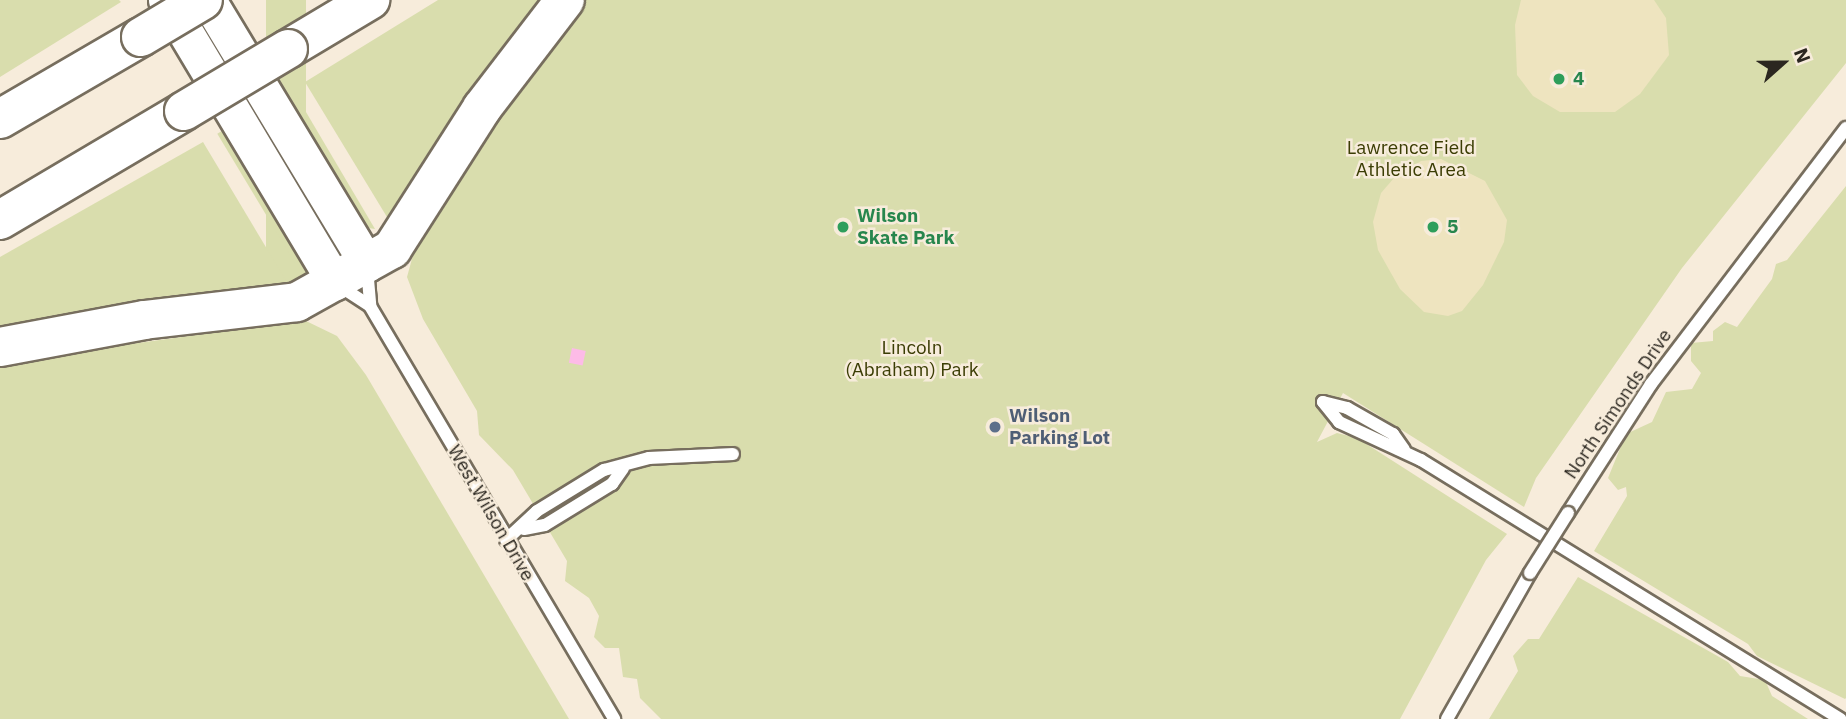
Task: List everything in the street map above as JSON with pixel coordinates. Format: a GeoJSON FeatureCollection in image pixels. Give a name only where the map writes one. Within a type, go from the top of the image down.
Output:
{"type":"FeatureCollection","features":[{"type":"Feature","properties":{"kind":"highway"},"geometry":{"type":"LineString","coordinates":[[0,120],[206,0]]}},
{"type":"Feature","properties":{"kind":"highway"},"geometry":{"type":"LineString","coordinates":[[0,220],[370,0]]}},
{"type":"Feature","properties":{"kind":"highway"},"geometry":{"type":"LineString","coordinates":[[0,347],[144,320],[286,305],[351,273],[397,242],[482,107],[565,0]]}},
{"type":"Feature","properties":{"kind":"street","name":"West Wilson Drive"},"geometry":{"type":"LineString","coordinates":[[166,0],[351,273]]}},
{"type":"Feature","properties":{"kind":"street","name":"West Wilson Drive"},"geometry":{"type":"LineString","coordinates":[[206,0],[351,273]]}},
{"type":"Feature","properties":{"kind":"lane","name":"North Simonds Drive"},"geometry":{"type":"LineString","coordinates":[[1447,719],[1530,573],[1651,384],[1846,128]]}},
{"type":"Feature","properties":{"kind":"lane","name":"West Wilson Drive"},"geometry":{"type":"LineString","coordinates":[[351,273],[370,306]]}},
{"type":"Feature","properties":{"kind":"lane","name":"West Wilson Drive"},"geometry":{"type":"LineString","coordinates":[[351,273],[506,540],[614,719]]}},
{"type":"Feature","properties":{"kind":"lane"},"geometry":{"type":"LineString","coordinates":[[1404,450],[1385,448],[1339,422],[1323,402],[1347,408],[1393,434],[1404,450],[1840,719]]}},
{"type":"Feature","properties":{"kind":"lane"},"geometry":{"type":"LineString","coordinates":[[506,540],[524,528],[545,525],[612,484],[623,468],[649,458],[733,454]]}},
{"type":"Feature","properties":{"kind":"green space"},"geometry":{"type":"Polygon","coordinates":[[[0,0],[119,0],[121,2],[0,77],[0,0]]]}},
{"type":"Feature","properties":{"kind":"green space"},"geometry":{"type":"Polygon","coordinates":[[[266,0],[306,0],[306,309],[266,309],[266,0]]]}},
{"type":"Feature","properties":{"kind":"green space"},"geometry":{"type":"Polygon","coordinates":[[[438,0],[549,0],[390,222],[305,82],[438,0]]]}},
{"type":"Feature","properties":{"kind":"green space","name":"Lincoln (Abraham) Park"},"geometry":{"type":"Polygon","coordinates":[[[586,0],[1846,0],[1846,63],[1682,268],[1536,478],[1524,507],[1343,393],[1317,442],[1337,433],[1357,438],[1507,534],[1486,560],[1400,719],[661,719],[640,698],[637,679],[623,677],[619,648],[605,648],[594,637],[599,616],[589,598],[565,581],[567,561],[513,470],[479,435],[477,411],[423,319],[407,277],[418,237],[537,57],[586,0]]]}},
{"type":"Feature","properties":{"kind":"green space"},"geometry":{"type":"Polygon","coordinates":[[[293,90],[375,229],[362,227],[283,95],[293,90]]]}},
{"type":"Feature","properties":{"kind":"green space"},"geometry":{"type":"Polygon","coordinates":[[[225,129],[303,258],[295,263],[217,134],[225,129]]]}},
{"type":"Feature","properties":{"kind":"green space"},"geometry":{"type":"Polygon","coordinates":[[[203,142],[288,284],[0,333],[0,257],[203,142]]]}},
{"type":"Feature","properties":{"kind":"green space"},"geometry":{"type":"Polygon","coordinates":[[[1846,186],[1845,699],[1757,656],[1748,644],[1594,551],[1627,496],[1626,487],[1618,490],[1608,478],[1626,434],[1652,422],[1666,392],[1692,389],[1701,373],[1691,361],[1691,343],[1713,341],[1713,331],[1725,322],[1737,327],[1772,279],[1776,264],[1787,260],[1846,186]]]}},
{"type":"Feature","properties":{"kind":"green space"},"geometry":{"type":"Polygon","coordinates":[[[304,320],[337,336],[366,375],[569,719],[0,719],[0,362],[304,320]]]}},
{"type":"Feature","properties":{"kind":"green space"},"geometry":{"type":"Polygon","coordinates":[[[1578,577],[1728,662],[1740,676],[1765,680],[1772,696],[1808,719],[1489,719],[1518,671],[1513,656],[1528,639],[1539,639],[1578,577]]]}},
{"type":"Feature","properties":{"kind":"sand","name":"4"},"geometry":{"type":"Polygon","coordinates":[[[1521,0],[1654,0],[1666,18],[1669,55],[1640,94],[1615,112],[1560,112],[1533,96],[1517,75],[1515,25],[1521,0]]]}},
{"type":"Feature","properties":{"kind":"sand"},"geometry":{"type":"Polygon","coordinates":[[[1441,159],[1485,181],[1507,220],[1504,242],[1483,285],[1462,311],[1448,316],[1424,312],[1400,289],[1378,250],[1373,222],[1381,193],[1394,178],[1421,161],[1441,159]]]}},
{"type":"Feature","properties":{"kind":"building"},"geometry":{"type":"Polygon","coordinates":[[[572,348],[586,351],[583,366],[569,363],[572,348]]]}},
{"type":"Feature","properties":{"kind":"place","name":"4"},"geometry":{"type":"Point","coordinates":[1559,79]}},
{"type":"Feature","properties":{"kind":"place","name":"Wilson Skate Park"},"geometry":{"type":"Point","coordinates":[843,227]}},
{"type":"Feature","properties":{"kind":"place","name":"5"},"geometry":{"type":"Point","coordinates":[1433,227]}},
{"type":"Feature","properties":{"kind":"place","name":"Wilson Parking Lot"},"geometry":{"type":"Point","coordinates":[995,427]}},
{"type":"Feature","properties":{"kind":"park label","name":"Lawrence Field Athletic Area"},"geometry":{"type":"Point","coordinates":[1411,159]}}]}
